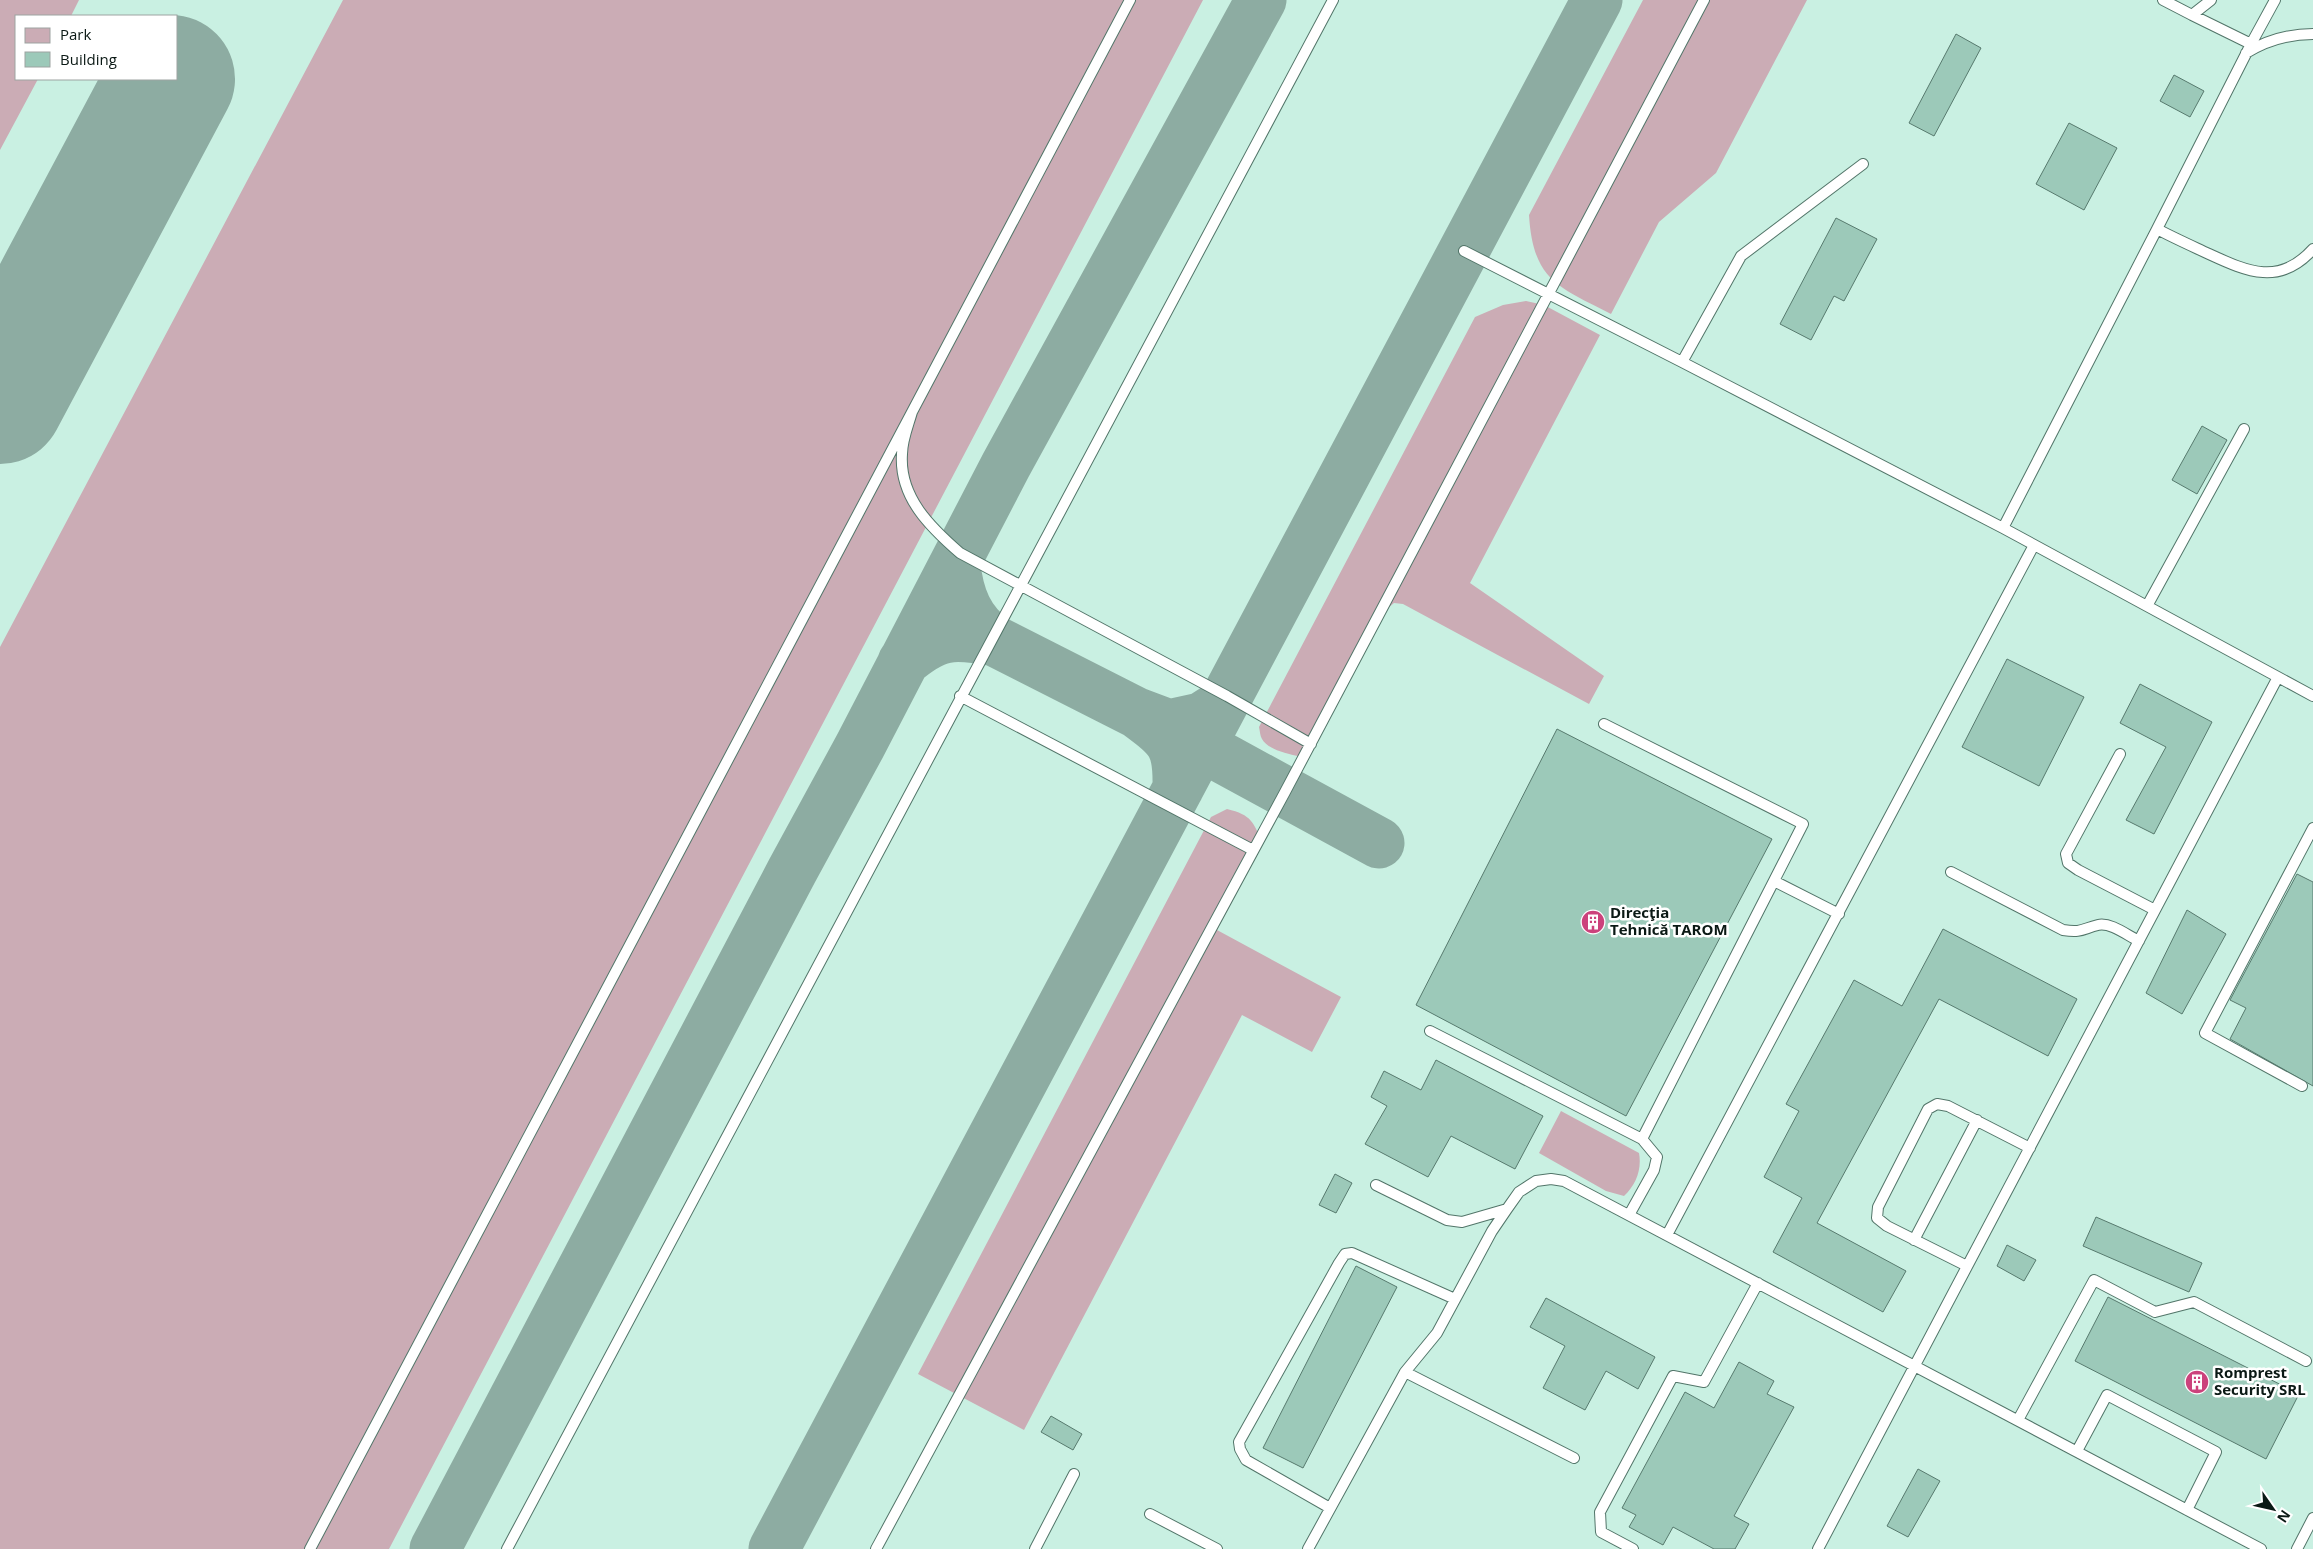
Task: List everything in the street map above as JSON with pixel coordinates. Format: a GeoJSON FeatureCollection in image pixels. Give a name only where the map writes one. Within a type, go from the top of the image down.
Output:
{"type":"FeatureCollection","features":[{"type":"Feature","properties":{"kind":"lane"},"geometry":{"type":"LineString","coordinates":[[310,1549],[1130,0]]}},
{"type":"Feature","properties":{"kind":"lane"},"geometry":{"type":"LineString","coordinates":[[507,1549],[960,696],[1333,0]]}},
{"type":"Feature","properties":{"kind":"lane"},"geometry":{"type":"LineString","coordinates":[[876,1549],[1310,744],[1704,0]]}},
{"type":"Feature","properties":{"kind":"lane"},"geometry":{"type":"LineString","coordinates":[[2163,0],[2248,49]]}},
{"type":"Feature","properties":{"kind":"lane"},"geometry":{"type":"LineString","coordinates":[[2192,15],[2211,0]]}},
{"type":"Feature","properties":{"kind":"lane"},"geometry":{"type":"LineString","coordinates":[[2003,528],[2248,49],[2275,0]]}},
{"type":"Feature","properties":{"kind":"lane"},"geometry":{"type":"LineString","coordinates":[[2248,49],[2269,40],[2313,34]]}},
{"type":"Feature","properties":{"kind":"lane"},"geometry":{"type":"LineString","coordinates":[[1682,362],[1741,256],[1863,164]]}},
{"type":"Feature","properties":{"kind":"lane"},"geometry":{"type":"LineString","coordinates":[[2157,229],[2242,270],[2267,273],[2288,269],[2313,249]]}},
{"type":"Feature","properties":{"kind":"lane"},"geometry":{"type":"LineString","coordinates":[[1464,251],[2003,528],[2313,696]]}},
{"type":"Feature","properties":{"kind":"lane"},"geometry":{"type":"LineString","coordinates":[[912,412],[902,454],[904,482],[914,504],[935,531],[960,554],[1227,696],[1310,744]]}},
{"type":"Feature","properties":{"kind":"lane"},"geometry":{"type":"LineString","coordinates":[[2147,606],[2244,430]]}},
{"type":"Feature","properties":{"kind":"lane"},"geometry":{"type":"LineString","coordinates":[[1667,1235],[2034,545]]}},
{"type":"Feature","properties":{"kind":"lane"},"geometry":{"type":"LineString","coordinates":[[1818,1549],[2278,677]]}},
{"type":"Feature","properties":{"kind":"lane"},"geometry":{"type":"LineString","coordinates":[[960,696],[1253,850]]}},
{"type":"Feature","properties":{"kind":"lane"},"geometry":{"type":"LineString","coordinates":[[1604,724],[1802,824],[1642,1139]]}},
{"type":"Feature","properties":{"kind":"lane"},"geometry":{"type":"LineString","coordinates":[[2120,754],[2066,854],[2068,863],[2155,910]]}},
{"type":"Feature","properties":{"kind":"lane"},"geometry":{"type":"LineString","coordinates":[[2302,1086],[2205,1033],[2313,828]]}},
{"type":"Feature","properties":{"kind":"lane"},"geometry":{"type":"LineString","coordinates":[[1951,872],[2063,930],[2077,932],[2099,925],[2110,927],[2139,941]]}},
{"type":"Feature","properties":{"kind":"lane"},"geometry":{"type":"LineString","coordinates":[[1774,881],[1839,914]]}},
{"type":"Feature","properties":{"kind":"lane"},"geometry":{"type":"LineString","coordinates":[[1430,1031],[1642,1139],[1658,1157],[1654,1170],[1629,1215]]}},
{"type":"Feature","properties":{"kind":"lane"},"geometry":{"type":"LineString","coordinates":[[1967,1266],[1914,1240],[1877,1218],[1878,1206],[1928,1109],[1937,1104],[1948,1106],[2030,1148]]}},
{"type":"Feature","properties":{"kind":"lane"},"geometry":{"type":"LineString","coordinates":[[1914,1240],[1977,1120]]}},
{"type":"Feature","properties":{"kind":"lane"},"geometry":{"type":"LineString","coordinates":[[1308,1549],[1405,1372],[1436,1333],[1492,1231],[1507,1208],[1519,1192],[1530,1184],[1536,1181],[1551,1179],[1564,1181],[2261,1549]]}},
{"type":"Feature","properties":{"kind":"lane"},"geometry":{"type":"LineString","coordinates":[[1376,1184],[1446,1220],[1462,1222],[1507,1208]]}},
{"type":"Feature","properties":{"kind":"lane"},"geometry":{"type":"LineString","coordinates":[[1330,1508],[1246,1460],[1240,1449],[1240,1442],[1339,1263],[1345,1254],[1352,1253],[1455,1299]]}},
{"type":"Feature","properties":{"kind":"lane"},"geometry":{"type":"LineString","coordinates":[[2018,1420],[2094,1280],[2155,1312],[2194,1302],[2306,1361]]}},
{"type":"Feature","properties":{"kind":"lane"},"geometry":{"type":"LineString","coordinates":[[1633,1549],[1601,1532],[1600,1512],[1673,1376],[1704,1382],[1758,1283]]}},
{"type":"Feature","properties":{"kind":"lane"},"geometry":{"type":"LineString","coordinates":[[1405,1372],[1574,1458]]}},
{"type":"Feature","properties":{"kind":"lane"},"geometry":{"type":"LineString","coordinates":[[2077,1451],[2107,1395],[2216,1452],[2187,1510]]}},
{"type":"Feature","properties":{"kind":"lane"},"geometry":{"type":"LineString","coordinates":[[1035,1549],[1074,1474]]}},
{"type":"Feature","properties":{"kind":"lane"},"geometry":{"type":"LineString","coordinates":[[1150,1514],[1217,1549]]}},
{"type":"Feature","properties":{"kind":"lane"},"geometry":{"type":"LineString","coordinates":[[2297,1549],[2313,1518]]}},
{"type":"Feature","properties":{"kind":"green space"},"geometry":{"type":"Polygon","coordinates":[[[0,0],[79,0],[72,15],[15,15],[15,80],[37,80],[0,150],[0,0]]]}},
{"type":"Feature","properties":{"kind":"green space"},"geometry":{"type":"Polygon","coordinates":[[[343,0],[1203,0],[389,1549],[0,1549],[0,647],[343,0]]]}},
{"type":"Feature","properties":{"kind":"green space"},"geometry":{"type":"Polygon","coordinates":[[[1643,0],[1807,0],[1716,173],[1659,222],[1611,314],[1563,288],[1552,279],[1536,255],[1529,215],[1643,0]]]}},
{"type":"Feature","properties":{"kind":"green space"},"geometry":{"type":"Polygon","coordinates":[[[1526,301],[1544,305],[1600,335],[1470,583],[1604,676],[1589,704],[1403,604],[1394,603],[1388,608],[1298,756],[1268,746],[1260,735],[1259,727],[1475,317],[1503,305],[1526,301]]]}},
{"type":"Feature","properties":{"kind":"green space"},"geometry":{"type":"Polygon","coordinates":[[[1227,809],[1242,814],[1251,820],[1263,844],[1217,930],[1341,997],[1312,1052],[1242,1015],[1024,1430],[918,1374],[1211,817],[1227,809]]]}},
{"type":"Feature","properties":{"kind":"green space"},"geometry":{"type":"Polygon","coordinates":[[[1561,1111],[1639,1153],[1639,1171],[1632,1187],[1624,1196],[1606,1191],[1539,1153],[1561,1111]]]}},
{"type":"Feature","properties":{"kind":"building"},"geometry":{"type":"Polygon","coordinates":[[[1956,34],[1981,48],[1934,136],[1909,123],[1956,34]]]}},
{"type":"Feature","properties":{"kind":"building"},"geometry":{"type":"Polygon","coordinates":[[[2174,75],[2204,91],[2190,117],[2160,101],[2174,75]]]}},
{"type":"Feature","properties":{"kind":"building"},"geometry":{"type":"Polygon","coordinates":[[[2069,123],[2117,148],[2084,210],[2036,184],[2069,123]]]}},
{"type":"Feature","properties":{"kind":"building"},"geometry":{"type":"Polygon","coordinates":[[[1836,218],[1877,239],[1844,301],[1834,296],[1811,340],[1780,324],[1836,218]]]}},
{"type":"Feature","properties":{"kind":"building"},"geometry":{"type":"Polygon","coordinates":[[[2202,426],[2227,440],[2197,494],[2172,480],[2202,426]]]}},
{"type":"Feature","properties":{"kind":"building"},"geometry":{"type":"Polygon","coordinates":[[[2007,659],[2084,697],[2039,786],[1962,747],[2007,659]]]}},
{"type":"Feature","properties":{"kind":"building"},"geometry":{"type":"Polygon","coordinates":[[[2140,684],[2212,722],[2154,834],[2126,820],[2166,747],[2120,723],[2140,684]]]}},
{"type":"Feature","properties":{"kind":"building","name":"Direcţia Tehnică TAROM"},"geometry":{"type":"Polygon","coordinates":[[[1557,729],[1772,839],[1626,1116],[1416,1005],[1557,729]]]}},
{"type":"Feature","properties":{"kind":"building"},"geometry":{"type":"Polygon","coordinates":[[[2297,874],[2313,882],[2313,1086],[2230,1039],[2246,1008],[2230,1000],[2297,874]]]}},
{"type":"Feature","properties":{"kind":"building"},"geometry":{"type":"Polygon","coordinates":[[[2187,910],[2226,934],[2182,1014],[2146,993],[2187,910]]]}},
{"type":"Feature","properties":{"kind":"building"},"geometry":{"type":"Polygon","coordinates":[[[1943,929],[2077,999],[2048,1056],[1939,999],[1817,1223],[1906,1271],[1883,1312],[1773,1252],[1802,1198],[1764,1177],[1799,1111],[1786,1104],[1854,980],[1902,1006],[1943,929]]]}},
{"type":"Feature","properties":{"kind":"building"},"geometry":{"type":"Polygon","coordinates":[[[1436,1060],[1543,1116],[1515,1169],[1451,1136],[1428,1177],[1365,1144],[1387,1106],[1371,1097],[1384,1071],[1421,1090],[1436,1060]]]}},
{"type":"Feature","properties":{"kind":"building"},"geometry":{"type":"Polygon","coordinates":[[[1335,1174],[1352,1183],[1336,1213],[1319,1205],[1335,1174]]]}},
{"type":"Feature","properties":{"kind":"building"},"geometry":{"type":"Polygon","coordinates":[[[2096,1217],[2202,1263],[2189,1292],[2083,1246],[2096,1217]]]}},
{"type":"Feature","properties":{"kind":"building"},"geometry":{"type":"Polygon","coordinates":[[[2007,1245],[2036,1260],[2024,1281],[1997,1266],[2007,1245]]]}},
{"type":"Feature","properties":{"kind":"building"},"geometry":{"type":"Polygon","coordinates":[[[1356,1266],[1397,1287],[1303,1468],[1263,1448],[1356,1266]]]}},
{"type":"Feature","properties":{"kind":"building","name":"Romprest Security SRL"},"geometry":{"type":"Polygon","coordinates":[[[2108,1297],[2299,1394],[2266,1459],[2075,1361],[2108,1297]]]}},
{"type":"Feature","properties":{"kind":"building"},"geometry":{"type":"Polygon","coordinates":[[[1546,1298],[1655,1357],[1638,1389],[1606,1371],[1585,1410],[1543,1388],[1565,1346],[1530,1327],[1546,1298]]]}},
{"type":"Feature","properties":{"kind":"building"},"geometry":{"type":"Polygon","coordinates":[[[1739,1362],[1774,1381],[1767,1394],[1794,1407],[1734,1516],[1749,1524],[1735,1549],[1714,1549],[1673,1527],[1663,1545],[1629,1527],[1636,1515],[1622,1508],[1685,1392],[1714,1408],[1739,1362]]]}},
{"type":"Feature","properties":{"kind":"building"},"geometry":{"type":"Polygon","coordinates":[[[1051,1416],[1082,1434],[1073,1450],[1041,1432],[1051,1416]]]}},
{"type":"Feature","properties":{"kind":"building"},"geometry":{"type":"Polygon","coordinates":[[[1918,1469],[1940,1481],[1908,1537],[1887,1526],[1918,1469]]]}},
{"type":"Feature","properties":{"kind":"taxiway"},"geometry":{"type":"LineString","coordinates":[[435,1549],[792,871],[860,746],[1006,465],[1261,0]]}},
{"type":"Feature","properties":{"kind":"taxiway"},"geometry":{"type":"LineString","coordinates":[[774,1549],[1597,0]]}},
{"type":"Feature","properties":{"kind":"taxiway"},"geometry":{"type":"LineString","coordinates":[[903,662],[926,645],[946,638],[956,636],[995,641],[971,617],[962,597],[956,576],[955,564]]}},
{"type":"Feature","properties":{"kind":"taxiway"},"geometry":{"type":"LineString","coordinates":[[995,641],[1137,713]]}},
{"type":"Feature","properties":{"kind":"taxiway"},"geometry":{"type":"LineString","coordinates":[[1178,789],[1177,762],[1171,744],[1166,737],[1137,713],[1169,725],[1201,718],[1223,704]]}},
{"type":"Feature","properties":{"kind":"taxiway"},"geometry":{"type":"LineString","coordinates":[[1201,746],[1379,843]]}},
{"type":"Feature","properties":{"kind":"runway"},"geometry":{"type":"LineString","coordinates":[[0,400],[170,80]]}},
{"type":"Feature","properties":{"kind":"place","name":"Direcţia Tehnică TAROM"},"geometry":{"type":"Point","coordinates":[1593,922]}},
{"type":"Feature","properties":{"kind":"place","name":"Romprest Security SRL"},"geometry":{"type":"Point","coordinates":[2197,1382]}}]}
